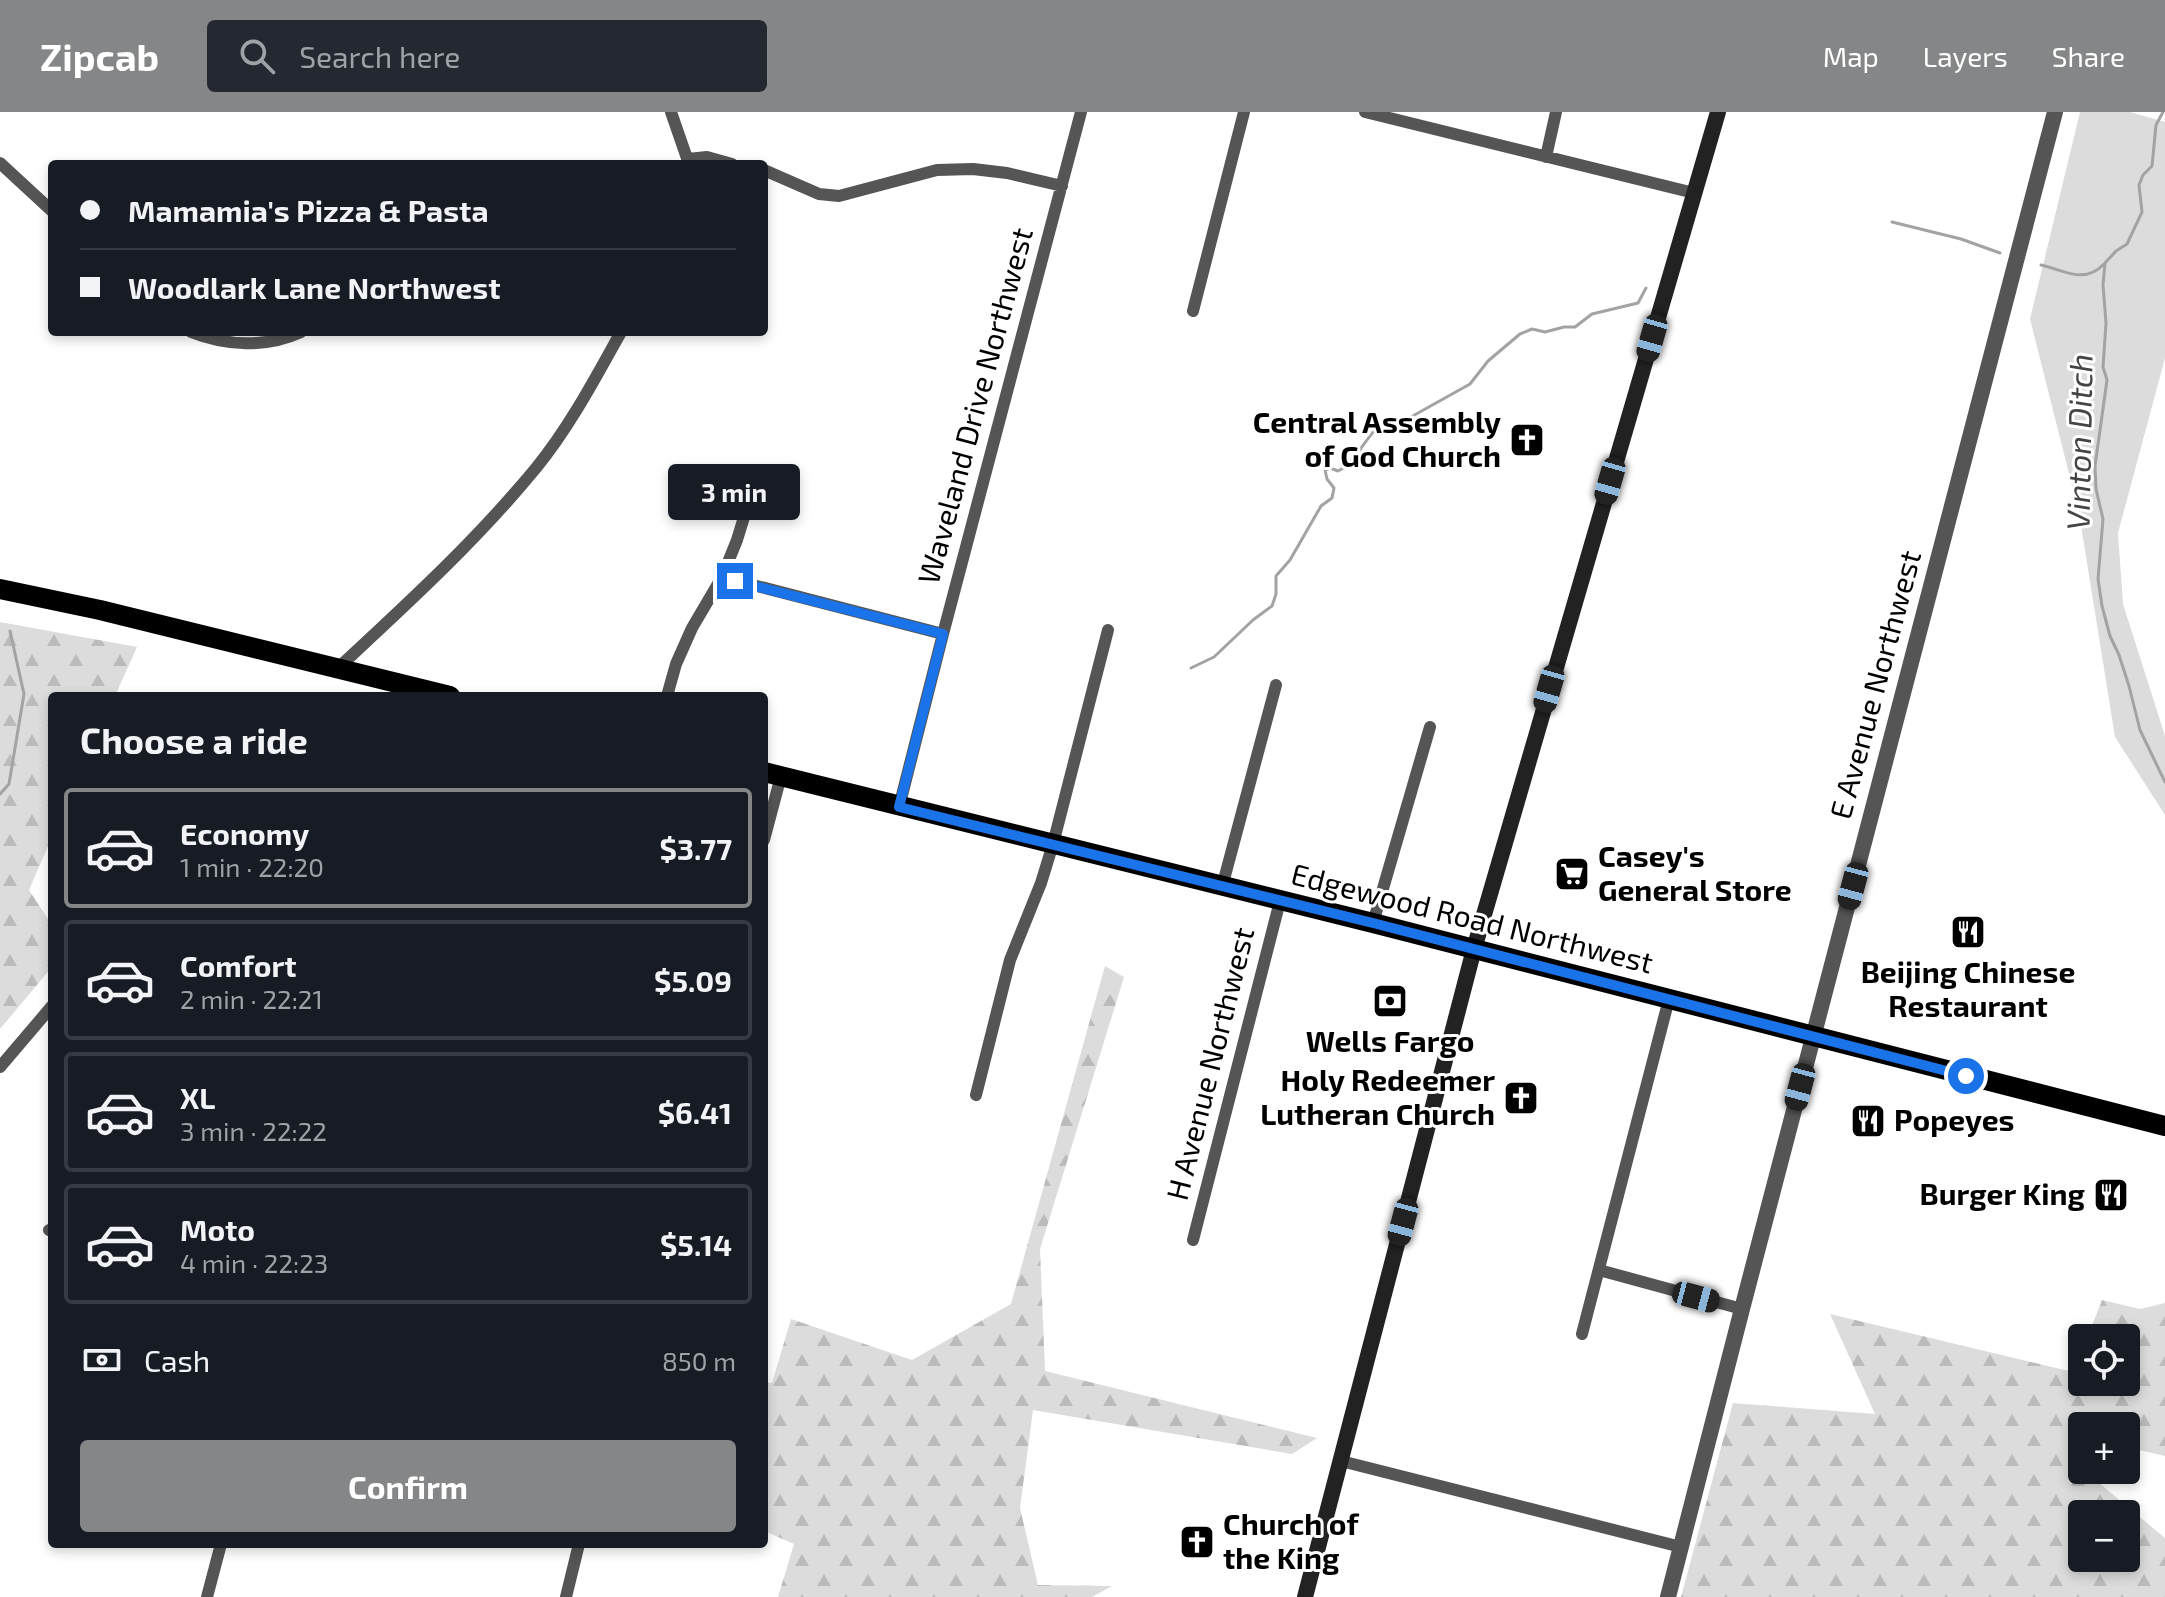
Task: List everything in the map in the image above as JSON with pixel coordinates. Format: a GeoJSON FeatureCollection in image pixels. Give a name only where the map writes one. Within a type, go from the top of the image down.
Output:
{"type":"FeatureCollection","features":[{"type":"Feature","properties":{"kind":"main road"},"geometry":{"type":"LineString","coordinates":[[1305,1597],[1474,949],[1718,112]]}},
{"type":"Feature","properties":{"kind":"main road"},"geometry":{"type":"LineString","coordinates":[[0,577],[100,610]]}},
{"type":"Feature","properties":{"kind":"main road"},"geometry":{"type":"LineString","coordinates":[[0,589],[100,610],[433,692]]}},
{"type":"Feature","properties":{"kind":"main road","name":"Edgewood Road Northwest"},"geometry":{"type":"LineString","coordinates":[[772,774],[1373,923],[2165,1126]]}},
{"type":"Feature","properties":{"kind":"street"},"geometry":{"type":"LineString","coordinates":[[671,112],[687,160]]}},
{"type":"Feature","properties":{"kind":"street","name":"Waveland Drive Northwest"},"geometry":{"type":"LineString","coordinates":[[899,807],[1081,112]]}},
{"type":"Feature","properties":{"kind":"street"},"geometry":{"type":"LineString","coordinates":[[1193,311],[1244,112]]}},
{"type":"Feature","properties":{"kind":"street"},"geometry":{"type":"LineString","coordinates":[[1365,112],[1399,116],[1546,157],[1694,193]]}},
{"type":"Feature","properties":{"kind":"street"},"geometry":{"type":"LineString","coordinates":[[1546,157],[1556,112]]}},
{"type":"Feature","properties":{"kind":"street","name":"E Avenue Northwest"},"geometry":{"type":"LineString","coordinates":[[1668,1597],[2055,112]]}},
{"type":"Feature","properties":{"kind":"street"},"geometry":{"type":"LineString","coordinates":[[696,160],[707,157],[718,160]]}},
{"type":"Feature","properties":{"kind":"street"},"geometry":{"type":"LineString","coordinates":[[0,163],[48,207]]}},
{"type":"Feature","properties":{"kind":"street"},"geometry":{"type":"LineString","coordinates":[[768,172],[819,194],[839,196],[937,170],[985,170],[1062,186]]}},
{"type":"Feature","properties":{"kind":"street"},"geometry":{"type":"LineString","coordinates":[[201,336],[213,341],[246,344],[287,336]]}},
{"type":"Feature","properties":{"kind":"street"},"geometry":{"type":"LineString","coordinates":[[337,669],[436,577],[537,466],[583,398],[619,336]]}},
{"type":"Feature","properties":{"kind":"street"},"geometry":{"type":"LineString","coordinates":[[668,692],[681,652],[722,577],[748,504]]}},
{"type":"Feature","properties":{"kind":"street"},"geometry":{"type":"LineString","coordinates":[[722,577],[943,634]]}},
{"type":"Feature","properties":{"kind":"street"},"geometry":{"type":"LineString","coordinates":[[976,1095],[1010,960],[1053,844],[1108,630]]}},
{"type":"Feature","properties":{"kind":"street","name":"H Avenue Northwest"},"geometry":{"type":"LineString","coordinates":[[1222,887],[1276,685]]}},
{"type":"Feature","properties":{"kind":"street"},"geometry":{"type":"LineString","coordinates":[[1373,923],[1430,727]]}},
{"type":"Feature","properties":{"kind":"street"},"geometry":{"type":"LineString","coordinates":[[768,807],[772,774]]}},
{"type":"Feature","properties":{"kind":"street","name":"H Avenue Northwest"},"geometry":{"type":"LineString","coordinates":[[1193,1240],[1280,901]]}},
{"type":"Feature","properties":{"kind":"street"},"geometry":{"type":"LineString","coordinates":[[1582,1334],[1669,999]]}},
{"type":"Feature","properties":{"kind":"street"},"geometry":{"type":"LineString","coordinates":[[0,1067],[48,1011]]}},
{"type":"Feature","properties":{"kind":"street"},"geometry":{"type":"LineString","coordinates":[[1599,1270],[1742,1309]]}},
{"type":"Feature","properties":{"kind":"street"},"geometry":{"type":"LineString","coordinates":[[1341,1461],[1681,1547]]}},
{"type":"Feature","properties":{"kind":"street"},"geometry":{"type":"LineString","coordinates":[[207,1597],[220,1548]]}},
{"type":"Feature","properties":{"kind":"street"},"geometry":{"type":"LineString","coordinates":[[566,1597],[578,1548]]}},
{"type":"Feature","properties":{"kind":"green space"},"geometry":{"type":"Polygon","coordinates":[[[2080,112],[2130,112],[2165,122],[2165,358],[2118,533],[2123,604],[2165,736],[2165,815],[2115,737],[2079,513],[2030,319],[2080,112]]]}},
{"type":"Feature","properties":{"kind":"green space"},"geometry":{"type":"Polygon","coordinates":[[[0,622],[137,647],[117,692],[48,692],[48,846],[29,890],[48,919],[48,972],[0,1029],[0,622]]]}},
{"type":"Feature","properties":{"kind":"green space"},"geometry":{"type":"Polygon","coordinates":[[[1105,966],[1124,977],[1040,1249],[1045,1371],[1317,1438],[1292,1454],[1033,1410],[1020,1508],[1038,1585],[1112,1586],[1092,1597],[778,1597],[794,1544],[768,1533],[768,1382],[772,1383],[791,1319],[912,1360],[1011,1304],[1105,966]]]}},
{"type":"Feature","properties":{"kind":"green space"},"geometry":{"type":"Polygon","coordinates":[[[2102,1300],[2140,1309],[2165,1303],[2165,1456],[2140,1450],[2140,1412],[2068,1412],[2068,1484],[2100,1484],[2120,1500],[2068,1500],[2068,1572],[2140,1572],[2140,1517],[2165,1538],[2165,1597],[1681,1597],[1733,1403],[1875,1414],[1830,1314],[2068,1371],[2068,1396],[2140,1396],[2140,1324],[2093,1324],[2102,1300]]]}},
{"type":"Feature","properties":{"kind":"waterway","name":"Vinton Ditch"},"geometry":{"type":"LineString","coordinates":[[2163,112],[2156,125],[2152,166],[2139,185],[2142,212],[2127,244],[2105,263],[2103,367],[2107,380],[2095,466],[2096,489],[2103,519],[2098,579],[2102,606],[2140,730],[2165,782]]}},
{"type":"Feature","properties":{"kind":"waterway"},"geometry":{"type":"LineString","coordinates":[[1892,222],[1961,239],[2000,253]]}},
{"type":"Feature","properties":{"kind":"waterway"},"geometry":{"type":"LineString","coordinates":[[2041,265],[2081,275],[2089,274],[2104,264]]}},
{"type":"Feature","properties":{"kind":"waterway"},"geometry":{"type":"LineString","coordinates":[[1191,668],[1214,657],[1272,606],[1276,576],[1290,560],[1321,506],[1332,498],[1334,488],[1325,470],[1338,471],[1344,467],[1378,427],[1393,427],[1470,384],[1488,361],[1520,334],[1532,329],[1545,332],[1575,327],[1592,314],[1638,303],[1646,288]]}},
{"type":"Feature","properties":{"kind":"waterway"},"geometry":{"type":"LineString","coordinates":[[0,794],[9,784],[24,694],[10,631]]}},
{"type":"Feature","properties":{"kind":"place","name":"Central Assembly of God Church"},"geometry":{"type":"Point","coordinates":[1527,440]}},
{"type":"Feature","properties":{"kind":"place","name":"Casey's General Store"},"geometry":{"type":"Point","coordinates":[1572,874]}},
{"type":"Feature","properties":{"kind":"place","name":"Beijing Chinese Restaurant"},"geometry":{"type":"Point","coordinates":[1968,932]}},
{"type":"Feature","properties":{"kind":"place","name":"Wells Fargo"},"geometry":{"type":"Point","coordinates":[1390,1001]}},
{"type":"Feature","properties":{"kind":"place","name":"Holy Redeemer Lutheran Church"},"geometry":{"type":"Point","coordinates":[1521,1098]}},
{"type":"Feature","properties":{"kind":"place","name":"Popeyes"},"geometry":{"type":"Point","coordinates":[1868,1121]}},
{"type":"Feature","properties":{"kind":"place","name":"Burger King"},"geometry":{"type":"Point","coordinates":[2111,1195]}},
{"type":"Feature","properties":{"kind":"place","name":"Church of the King"},"geometry":{"type":"Point","coordinates":[1197,1542]}},
{"type":"Feature","properties":{"kind":"route"},"geometry":{"type":"LineString","coordinates":[[735,581],[943,634],[899,807],[1373,923],[1966,1076]]}}]}
